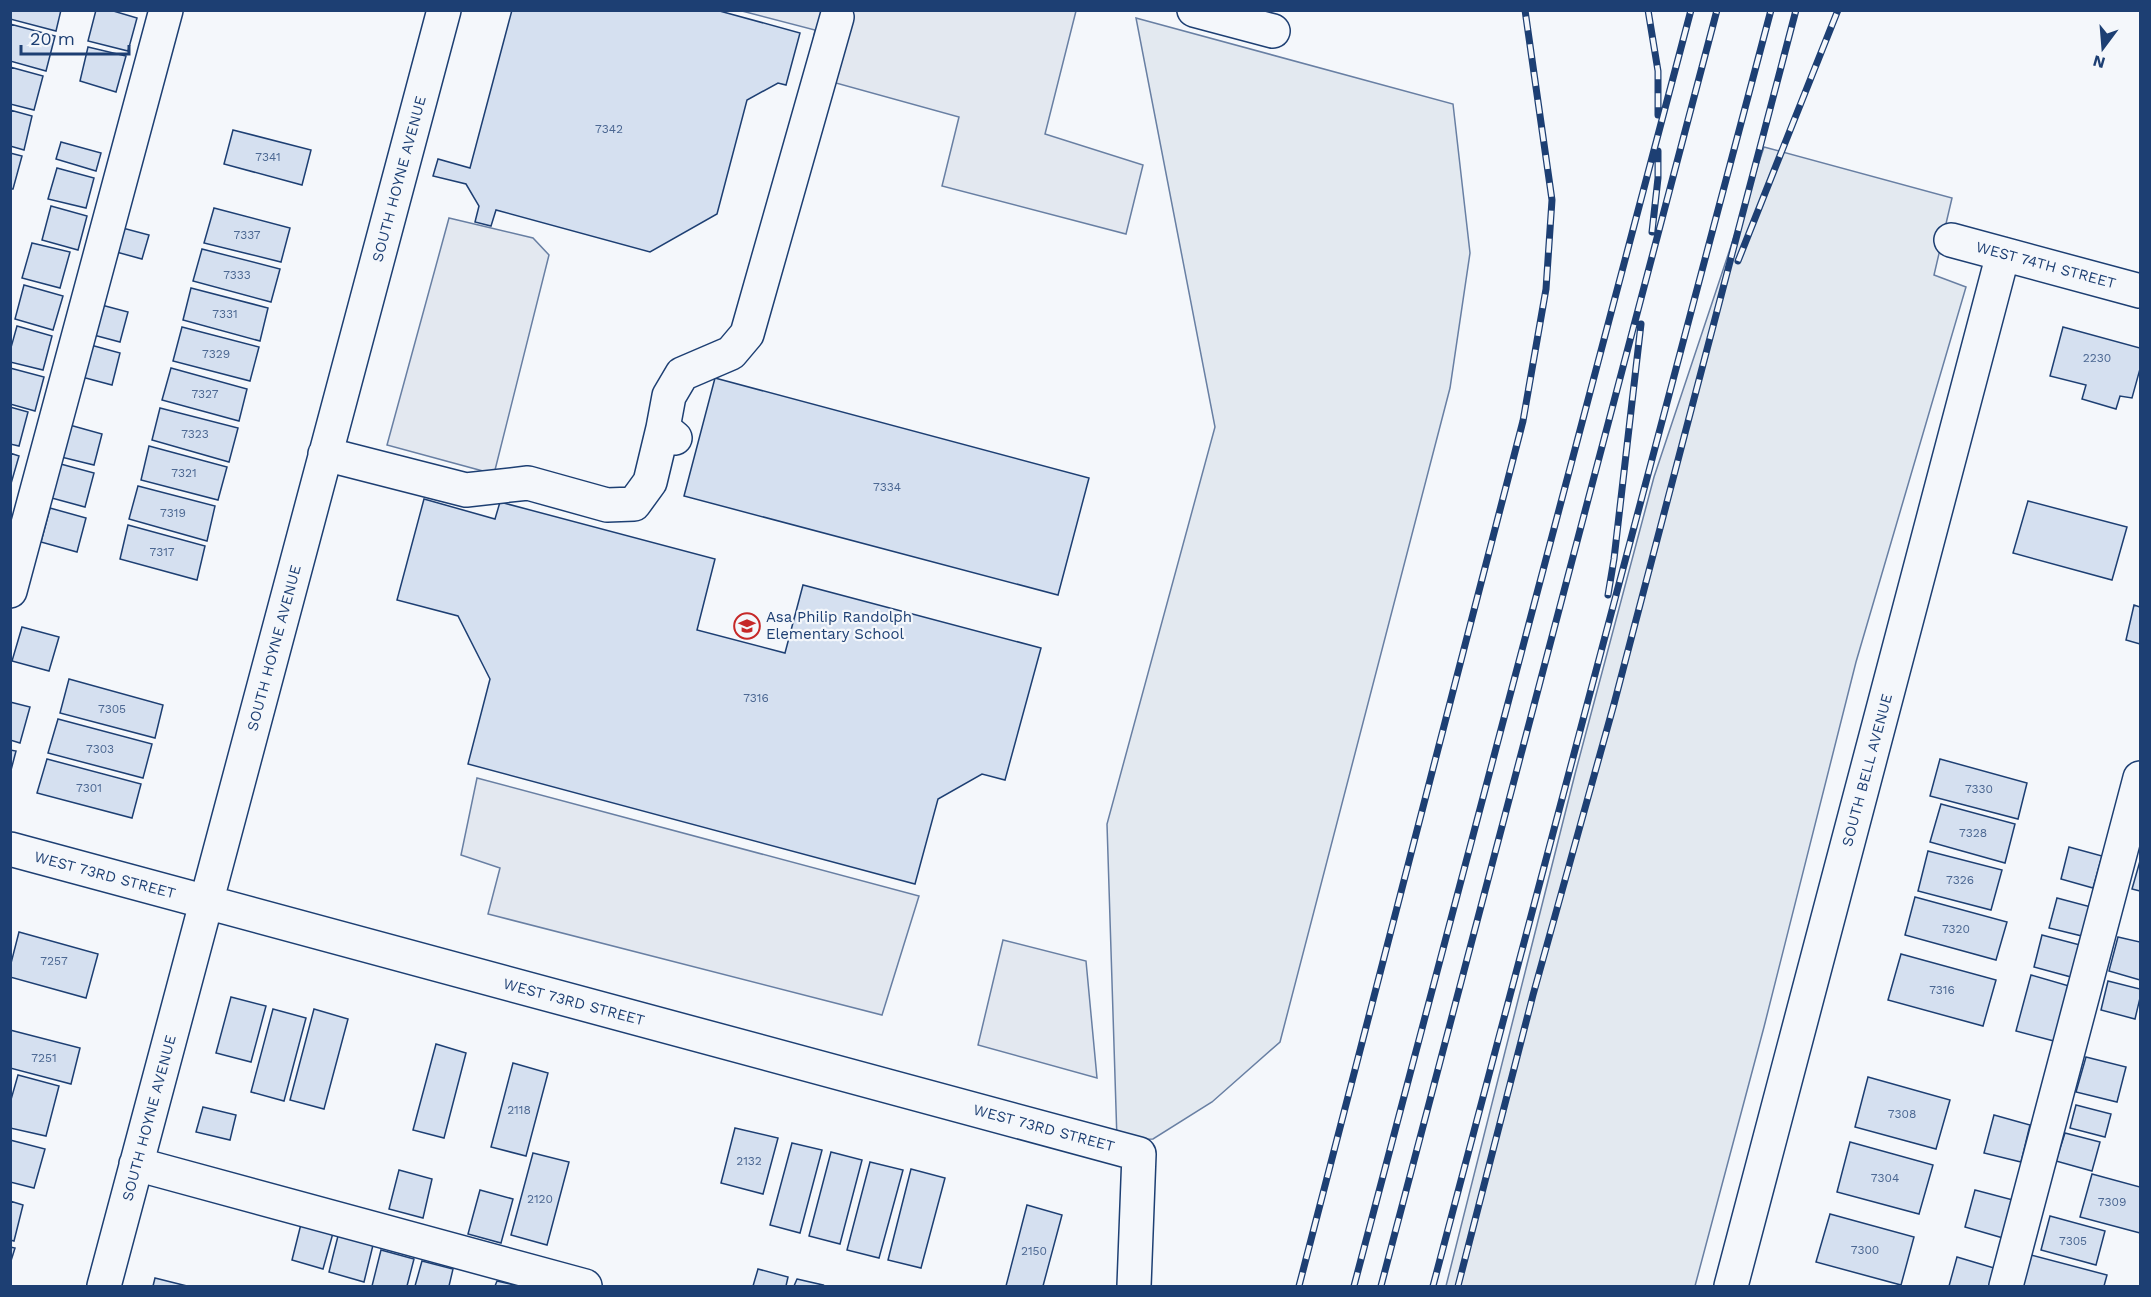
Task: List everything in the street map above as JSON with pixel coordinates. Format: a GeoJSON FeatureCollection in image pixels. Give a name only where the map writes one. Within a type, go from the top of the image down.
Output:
{"type":"FeatureCollection","features":[{"type":"Feature","properties":{"kind":"street"},"geometry":{"type":"LineString","coordinates":[[10,591],[166,10]]}},
{"type":"Feature","properties":{"kind":"street","name":"SOUTH HOYNE AVENUE"},"geometry":{"type":"LineString","coordinates":[[104,1287],[444,10]]}},
{"type":"Feature","properties":{"kind":"street"},"geometry":{"type":"LineString","coordinates":[[1194,10],[1273,31]]}},
{"type":"Feature","properties":{"kind":"street"},"geometry":{"type":"LineString","coordinates":[[325,454],[466,490],[528,483],[607,505],[634,504],[650,482],[669,433],[669,396],[682,374],[731,353],[747,334],[837,17]]}},
{"type":"Feature","properties":{"kind":"street","name":"WEST 74TH STREET"},"geometry":{"type":"LineString","coordinates":[[1951,240],[2140,291]]}},
{"type":"Feature","properties":{"kind":"street","name":"SOUTH BELL AVENUE"},"geometry":{"type":"LineString","coordinates":[[1731,1287],[2003,254]]}},
{"type":"Feature","properties":{"kind":"street"},"geometry":{"type":"LineString","coordinates":[[2006,1287],[2140,778]]}},
{"type":"Feature","properties":{"kind":"street","name":"WEST 73RD STREET"},"geometry":{"type":"LineString","coordinates":[[10,849],[1138,1154],[1134,1287]]}},
{"type":"Feature","properties":{"kind":"street"},"geometry":{"type":"LineString","coordinates":[[136,1164],[585,1287]]}},
{"type":"Feature","properties":{"kind":"shaded area"},"geometry":{"type":"Polygon","coordinates":[[[742,11],[1076,11],[1045,134],[1143,165],[1126,234],[942,186],[959,117],[807,75],[815,30],[742,11]]]}},
{"type":"Feature","properties":{"kind":"shaded area"},"geometry":{"type":"Polygon","coordinates":[[[1136,18],[1453,104],[1470,253],[1450,388],[1280,1042],[1212,1102],[1153,1139],[1117,1140],[1107,824],[1215,427],[1136,18]]]}},
{"type":"Feature","properties":{"kind":"shaded area"},"geometry":{"type":"Polygon","coordinates":[[[1764,147],[1952,198],[1934,275],[1966,287],[1856,662],[1764,1027],[1695,1286],[1446,1286],[1575,774],[1654,477],[1764,147]]]}},
{"type":"Feature","properties":{"kind":"shaded area"},"geometry":{"type":"Polygon","coordinates":[[[449,218],[533,238],[549,255],[494,474],[387,445],[449,218]]]}},
{"type":"Feature","properties":{"kind":"shaded area"},"geometry":{"type":"Polygon","coordinates":[[[477,778],[919,896],[882,1015],[488,914],[500,868],[461,855],[477,778]]]}},
{"type":"Feature","properties":{"kind":"shaded area"},"geometry":{"type":"Polygon","coordinates":[[[1003,940],[1086,961],[1097,1078],[978,1045],[1003,940]]]}},
{"type":"Feature","properties":{"kind":"building"},"geometry":{"type":"Polygon","coordinates":[[[10,10],[61,10],[56,31],[10,19],[10,10]]]}},
{"type":"Feature","properties":{"kind":"building"},"geometry":{"type":"Polygon","coordinates":[[[96,10],[110,10],[137,18],[128,51],[88,41],[96,10]]]}},
{"type":"Feature","properties":{"kind":"building"},"geometry":{"type":"Polygon","coordinates":[[[512,10],[716,10],[800,33],[786,85],[778,83],[747,100],[717,214],[650,252],[496,210],[491,226],[475,222],[479,206],[466,184],[433,176],[438,159],[470,168],[512,10]]]}},
{"type":"Feature","properties":{"kind":"building"},"geometry":{"type":"Polygon","coordinates":[[[10,24],[55,36],[46,71],[10,61],[10,24]]]}},
{"type":"Feature","properties":{"kind":"building"},"geometry":{"type":"Polygon","coordinates":[[[88,47],[126,56],[116,92],[80,81],[88,47]]]}},
{"type":"Feature","properties":{"kind":"building"},"geometry":{"type":"Polygon","coordinates":[[[10,67],[43,76],[34,110],[10,104],[10,67]]]}},
{"type":"Feature","properties":{"kind":"building"},"geometry":{"type":"Polygon","coordinates":[[[10,110],[32,116],[24,150],[10,146],[10,110]]]}},
{"type":"Feature","properties":{"kind":"building"},"geometry":{"type":"Polygon","coordinates":[[[233,130],[311,150],[302,185],[224,164],[233,130]]]}},
{"type":"Feature","properties":{"kind":"building"},"geometry":{"type":"Polygon","coordinates":[[[61,142],[101,153],[96,171],[56,159],[61,142]]]}},
{"type":"Feature","properties":{"kind":"building"},"geometry":{"type":"Polygon","coordinates":[[[10,153],[22,156],[13,189],[10,189],[10,153]]]}},
{"type":"Feature","properties":{"kind":"building"},"geometry":{"type":"Polygon","coordinates":[[[57,168],[94,178],[86,208],[48,199],[57,168]]]}},
{"type":"Feature","properties":{"kind":"building"},"geometry":{"type":"Polygon","coordinates":[[[51,206],[87,216],[78,250],[42,240],[51,206]]]}},
{"type":"Feature","properties":{"kind":"building"},"geometry":{"type":"Polygon","coordinates":[[[214,208],[290,228],[281,262],[204,243],[214,208]]]}},
{"type":"Feature","properties":{"kind":"building"},"geometry":{"type":"Polygon","coordinates":[[[115,226],[149,235],[142,259],[109,250],[115,226]]]}},
{"type":"Feature","properties":{"kind":"building"},"geometry":{"type":"Polygon","coordinates":[[[32,243],[70,252],[60,288],[22,278],[32,243]]]}},
{"type":"Feature","properties":{"kind":"building"},"geometry":{"type":"Polygon","coordinates":[[[202,249],[280,269],[271,302],[193,281],[202,249]]]}},
{"type":"Feature","properties":{"kind":"building"},"geometry":{"type":"Polygon","coordinates":[[[24,285],[63,296],[53,330],[15,319],[24,285]]]}},
{"type":"Feature","properties":{"kind":"building"},"geometry":{"type":"Polygon","coordinates":[[[191,288],[268,308],[260,341],[183,320],[191,288]]]}},
{"type":"Feature","properties":{"kind":"building"},"geometry":{"type":"Polygon","coordinates":[[[94,303],[128,312],[120,342],[86,333],[94,303]]]}},
{"type":"Feature","properties":{"kind":"building"},"geometry":{"type":"Polygon","coordinates":[[[17,326],[52,336],[43,370],[10,362],[10,351],[17,326]]]}},
{"type":"Feature","properties":{"kind":"building"},"geometry":{"type":"Polygon","coordinates":[[[182,327],[259,347],[250,381],[173,361],[182,327]]]}},
{"type":"Feature","properties":{"kind":"building"},"geometry":{"type":"Polygon","coordinates":[[[2063,327],[2140,348],[2140,369],[2132,398],[2120,396],[2116,409],[2082,399],[2086,385],[2050,376],[2063,327]]]}},
{"type":"Feature","properties":{"kind":"building"},"geometry":{"type":"Polygon","coordinates":[[[87,344],[120,353],[112,385],[78,376],[87,344]]]}},
{"type":"Feature","properties":{"kind":"building"},"geometry":{"type":"Polygon","coordinates":[[[10,368],[44,377],[35,411],[10,404],[10,368]]]}},
{"type":"Feature","properties":{"kind":"building"},"geometry":{"type":"Polygon","coordinates":[[[171,368],[247,389],[239,421],[162,400],[171,368]]]}},
{"type":"Feature","properties":{"kind":"building"},"geometry":{"type":"Polygon","coordinates":[[[715,378],[1089,478],[1058,595],[684,496],[715,378]]]}},
{"type":"Feature","properties":{"kind":"building"},"geometry":{"type":"Polygon","coordinates":[[[10,407],[28,412],[19,446],[10,444],[10,407]]]}},
{"type":"Feature","properties":{"kind":"building"},"geometry":{"type":"Polygon","coordinates":[[[160,408],[238,428],[229,462],[152,440],[160,408]]]}},
{"type":"Feature","properties":{"kind":"building"},"geometry":{"type":"Polygon","coordinates":[[[66,424],[102,434],[94,465],[57,456],[66,424]]]}},
{"type":"Feature","properties":{"kind":"building"},"geometry":{"type":"Polygon","coordinates":[[[149,446],[227,467],[218,500],[141,480],[149,446]]]}},
{"type":"Feature","properties":{"kind":"building"},"geometry":{"type":"Polygon","coordinates":[[[10,453],[19,456],[10,487],[10,453]]]}},
{"type":"Feature","properties":{"kind":"building"},"geometry":{"type":"Polygon","coordinates":[[[57,463],[94,473],[85,507],[48,497],[57,463]]]}},
{"type":"Feature","properties":{"kind":"building"},"geometry":{"type":"Polygon","coordinates":[[[138,486],[215,506],[207,541],[129,519],[138,486]]]}},
{"type":"Feature","properties":{"kind":"building"},"geometry":{"type":"Polygon","coordinates":[[[424,499],[495,519],[500,502],[715,559],[697,630],[785,653],[803,585],[1041,648],[1005,780],[982,774],[938,799],[915,884],[468,764],[490,679],[458,616],[397,600],[424,499]]]}},
{"type":"Feature","properties":{"kind":"building"},"geometry":{"type":"Polygon","coordinates":[[[2028,501],[2127,527],[2112,580],[2013,553],[2028,501]]]}},
{"type":"Feature","properties":{"kind":"building"},"geometry":{"type":"Polygon","coordinates":[[[50,508],[86,518],[77,552],[41,542],[50,508]]]}},
{"type":"Feature","properties":{"kind":"building"},"geometry":{"type":"Polygon","coordinates":[[[128,525],[205,546],[197,580],[120,559],[128,525]]]}},
{"type":"Feature","properties":{"kind":"building"},"geometry":{"type":"Polygon","coordinates":[[[2134,605],[2140,607],[2140,644],[2126,640],[2134,605]]]}},
{"type":"Feature","properties":{"kind":"building"},"geometry":{"type":"Polygon","coordinates":[[[22,627],[59,637],[49,671],[12,661],[22,627]]]}},
{"type":"Feature","properties":{"kind":"building"},"geometry":{"type":"Polygon","coordinates":[[[69,679],[163,705],[155,738],[60,713],[69,679]]]}},
{"type":"Feature","properties":{"kind":"building"},"geometry":{"type":"Polygon","coordinates":[[[10,702],[30,707],[20,743],[10,740],[10,702]]]}},
{"type":"Feature","properties":{"kind":"building"},"geometry":{"type":"Polygon","coordinates":[[[58,719],[152,744],[143,778],[48,753],[58,719]]]}},
{"type":"Feature","properties":{"kind":"building"},"geometry":{"type":"Polygon","coordinates":[[[10,750],[16,751],[10,774],[10,750]]]}},
{"type":"Feature","properties":{"kind":"building"},"geometry":{"type":"Polygon","coordinates":[[[47,759],[141,784],[132,818],[37,793],[47,759]]]}},
{"type":"Feature","properties":{"kind":"building"},"geometry":{"type":"Polygon","coordinates":[[[1940,759],[2027,783],[2018,819],[1930,796],[1940,759]]]}},
{"type":"Feature","properties":{"kind":"building"},"geometry":{"type":"Polygon","coordinates":[[[1941,804],[2015,824],[2005,863],[1930,842],[1941,804]]]}},
{"type":"Feature","properties":{"kind":"building"},"geometry":{"type":"Polygon","coordinates":[[[2069,847],[2102,856],[2093,888],[2061,879],[2069,847]]]}},
{"type":"Feature","properties":{"kind":"building"},"geometry":{"type":"Polygon","coordinates":[[[1928,851],[2002,870],[1991,910],[1918,891],[1928,851]]]}},
{"type":"Feature","properties":{"kind":"building"},"geometry":{"type":"Polygon","coordinates":[[[2140,861],[2140,891],[2132,889],[2140,861]]]}},
{"type":"Feature","properties":{"kind":"building"},"geometry":{"type":"Polygon","coordinates":[[[1915,897],[2007,922],[1996,960],[1905,935],[1915,897]]]}},
{"type":"Feature","properties":{"kind":"building"},"geometry":{"type":"Polygon","coordinates":[[[2057,898],[2091,907],[2082,936],[2049,928],[2057,898]]]}},
{"type":"Feature","properties":{"kind":"building"},"geometry":{"type":"Polygon","coordinates":[[[19,932],[98,954],[86,998],[10,977],[10,967],[19,932]]]}},
{"type":"Feature","properties":{"kind":"building"},"geometry":{"type":"Polygon","coordinates":[[[2042,935],[2080,945],[2071,977],[2034,967],[2042,935]]]}},
{"type":"Feature","properties":{"kind":"building"},"geometry":{"type":"Polygon","coordinates":[[[2118,937],[2140,942],[2140,980],[2109,971],[2118,937]]]}},
{"type":"Feature","properties":{"kind":"building"},"geometry":{"type":"Polygon","coordinates":[[[1901,954],[1996,980],[1983,1026],[1888,1000],[1901,954]]]}},
{"type":"Feature","properties":{"kind":"building"},"geometry":{"type":"Polygon","coordinates":[[[2031,975],[2069,986],[2054,1041],[2016,1031],[2031,975]]]}},
{"type":"Feature","properties":{"kind":"building"},"geometry":{"type":"Polygon","coordinates":[[[2108,981],[2140,989],[2135,1019],[2101,1010],[2108,981]]]}},
{"type":"Feature","properties":{"kind":"building"},"geometry":{"type":"Polygon","coordinates":[[[231,997],[266,1006],[251,1062],[216,1053],[231,997]]]}},
{"type":"Feature","properties":{"kind":"building"},"geometry":{"type":"Polygon","coordinates":[[[273,1009],[306,1018],[284,1101],[251,1092],[273,1009]]]}},
{"type":"Feature","properties":{"kind":"building"},"geometry":{"type":"Polygon","coordinates":[[[314,1009],[348,1019],[324,1109],[290,1100],[314,1009]]]}},
{"type":"Feature","properties":{"kind":"building"},"geometry":{"type":"Polygon","coordinates":[[[10,1030],[80,1048],[71,1084],[10,1068],[10,1030]]]}},
{"type":"Feature","properties":{"kind":"building"},"geometry":{"type":"Polygon","coordinates":[[[436,1044],[466,1053],[444,1138],[413,1130],[436,1044]]]}},
{"type":"Feature","properties":{"kind":"building"},"geometry":{"type":"Polygon","coordinates":[[[2086,1057],[2126,1067],[2117,1102],[2076,1092],[2086,1057]]]}},
{"type":"Feature","properties":{"kind":"building"},"geometry":{"type":"Polygon","coordinates":[[[513,1063],[548,1073],[526,1156],[491,1147],[513,1063]]]}},
{"type":"Feature","properties":{"kind":"building"},"geometry":{"type":"Polygon","coordinates":[[[18,1075],[59,1086],[46,1136],[10,1128],[10,1103],[18,1075]]]}},
{"type":"Feature","properties":{"kind":"building"},"geometry":{"type":"Polygon","coordinates":[[[1868,1077],[1950,1100],[1936,1149],[1855,1127],[1868,1077]]]}},
{"type":"Feature","properties":{"kind":"building"},"geometry":{"type":"Polygon","coordinates":[[[2076,1105],[2111,1114],[2105,1137],[2070,1128],[2076,1105]]]}},
{"type":"Feature","properties":{"kind":"building"},"geometry":{"type":"Polygon","coordinates":[[[203,1107],[236,1115],[230,1140],[196,1132],[203,1107]]]}},
{"type":"Feature","properties":{"kind":"building"},"geometry":{"type":"Polygon","coordinates":[[[1994,1115],[2030,1125],[2021,1162],[1984,1153],[1994,1115]]]}},
{"type":"Feature","properties":{"kind":"building"},"geometry":{"type":"Polygon","coordinates":[[[735,1128],[778,1138],[763,1194],[721,1183],[735,1128]]]}},
{"type":"Feature","properties":{"kind":"building"},"geometry":{"type":"Polygon","coordinates":[[[2065,1133],[2100,1142],[2092,1171],[2056,1161],[2065,1133]]]}},
{"type":"Feature","properties":{"kind":"building"},"geometry":{"type":"Polygon","coordinates":[[[10,1140],[45,1149],[34,1188],[10,1182],[10,1140]]]}},
{"type":"Feature","properties":{"kind":"building"},"geometry":{"type":"Polygon","coordinates":[[[1850,1142],[1933,1165],[1919,1214],[1837,1192],[1850,1142]]]}},
{"type":"Feature","properties":{"kind":"building"},"geometry":{"type":"Polygon","coordinates":[[[792,1143],[822,1150],[800,1233],[770,1225],[792,1143]]]}},
{"type":"Feature","properties":{"kind":"building"},"geometry":{"type":"Polygon","coordinates":[[[831,1152],[862,1160],[840,1244],[809,1236],[831,1152]]]}},
{"type":"Feature","properties":{"kind":"building"},"geometry":{"type":"Polygon","coordinates":[[[533,1153],[569,1162],[547,1245],[511,1235],[533,1153]]]}},
{"type":"Feature","properties":{"kind":"building"},"geometry":{"type":"Polygon","coordinates":[[[870,1162],[903,1170],[879,1258],[847,1250],[870,1162]]]}},
{"type":"Feature","properties":{"kind":"building"},"geometry":{"type":"Polygon","coordinates":[[[911,1169],[945,1178],[921,1268],[888,1260],[911,1169]]]}},
{"type":"Feature","properties":{"kind":"building"},"geometry":{"type":"Polygon","coordinates":[[[399,1170],[432,1179],[423,1218],[389,1209],[399,1170]]]}},
{"type":"Feature","properties":{"kind":"building"},"geometry":{"type":"Polygon","coordinates":[[[2092,1174],[2140,1187],[2140,1233],[2080,1217],[2092,1174]]]}},
{"type":"Feature","properties":{"kind":"building"},"geometry":{"type":"Polygon","coordinates":[[[480,1190],[513,1199],[501,1243],[468,1234],[480,1190]]]}},
{"type":"Feature","properties":{"kind":"building"},"geometry":{"type":"Polygon","coordinates":[[[1975,1190],[2013,1200],[2003,1238],[1965,1227],[1975,1190]]]}},
{"type":"Feature","properties":{"kind":"building"},"geometry":{"type":"Polygon","coordinates":[[[10,1201],[23,1205],[14,1241],[10,1240],[10,1201]]]}},
{"type":"Feature","properties":{"kind":"building"},"geometry":{"type":"Polygon","coordinates":[[[1027,1205],[1062,1215],[1043,1286],[1006,1286],[1027,1205]]]}},
{"type":"Feature","properties":{"kind":"building"},"geometry":{"type":"Polygon","coordinates":[[[1830,1214],[1914,1237],[1901,1285],[1816,1262],[1830,1214]]]}},
{"type":"Feature","properties":{"kind":"building"},"geometry":{"type":"Polygon","coordinates":[[[2050,1216],[2105,1231],[2096,1265],[2041,1250],[2050,1216]]]}},
{"type":"Feature","properties":{"kind":"building"},"geometry":{"type":"Polygon","coordinates":[[[301,1224],[333,1233],[323,1269],[292,1260],[301,1224]]]}},
{"type":"Feature","properties":{"kind":"building"},"geometry":{"type":"Polygon","coordinates":[[[339,1232],[374,1241],[364,1282],[329,1272],[339,1232]]]}},
{"type":"Feature","properties":{"kind":"building"},"geometry":{"type":"Polygon","coordinates":[[[10,1247],[15,1248],[10,1264],[10,1247]]]}},
{"type":"Feature","properties":{"kind":"building"},"geometry":{"type":"Polygon","coordinates":[[[381,1250],[414,1259],[407,1286],[372,1286],[381,1250]]]}},
{"type":"Feature","properties":{"kind":"building"},"geometry":{"type":"Polygon","coordinates":[[[2031,1255],[2107,1275],[2104,1286],[2022,1286],[2031,1255]]]}},
{"type":"Feature","properties":{"kind":"building"},"geometry":{"type":"Polygon","coordinates":[[[1957,1257],[1994,1268],[1989,1286],[1949,1286],[1957,1257]]]}},
{"type":"Feature","properties":{"kind":"building"},"geometry":{"type":"Polygon","coordinates":[[[422,1261],[453,1269],[449,1286],[415,1286],[422,1261]]]}},
{"type":"Feature","properties":{"kind":"building"},"geometry":{"type":"Polygon","coordinates":[[[758,1269],[788,1277],[786,1286],[753,1286],[758,1269]]]}},
{"type":"Feature","properties":{"kind":"building"},"geometry":{"type":"Polygon","coordinates":[[[155,1278],[187,1286],[153,1286],[155,1278]]]}},
{"type":"Feature","properties":{"kind":"building"},"geometry":{"type":"Polygon","coordinates":[[[797,1279],[823,1285],[794,1286],[797,1279]]]}},
{"type":"Feature","properties":{"kind":"building"},"geometry":{"type":"Polygon","coordinates":[[[497,1281],[519,1286],[495,1286],[497,1281]]]}},
{"type":"Feature","properties":{"kind":"railway"},"geometry":{"type":"LineString","coordinates":[[1299,1286],[1523,421],[1546,289],[1552,200],[1525,10]]}},
{"type":"Feature","properties":{"kind":"railway"},"geometry":{"type":"LineString","coordinates":[[1648,10],[1658,71],[1658,115]]}},
{"type":"Feature","properties":{"kind":"railway"},"geometry":{"type":"LineString","coordinates":[[1354,1286],[1691,10]]}},
{"type":"Feature","properties":{"kind":"railway"},"geometry":{"type":"LineString","coordinates":[[1381,1286],[1717,10]]}},
{"type":"Feature","properties":{"kind":"railway"},"geometry":{"type":"LineString","coordinates":[[1433,1286],[1771,10]]}},
{"type":"Feature","properties":{"kind":"railway"},"geometry":{"type":"LineString","coordinates":[[1458,1286],[1533,995],[1614,704],[1796,10]]}},
{"type":"Feature","properties":{"kind":"railway"},"geometry":{"type":"LineString","coordinates":[[1738,261],[1838,10]]}},
{"type":"Feature","properties":{"kind":"railway"},"geometry":{"type":"LineString","coordinates":[[1652,232],[1658,178],[1658,151]]}},
{"type":"Feature","properties":{"kind":"railway"},"geometry":{"type":"LineString","coordinates":[[1608,595],[1641,324]]}},
{"type":"Feature","properties":{"kind":"place","name":"Asa Philip Randolph Elementary School"},"geometry":{"type":"Point","coordinates":[747,626]}}]}
